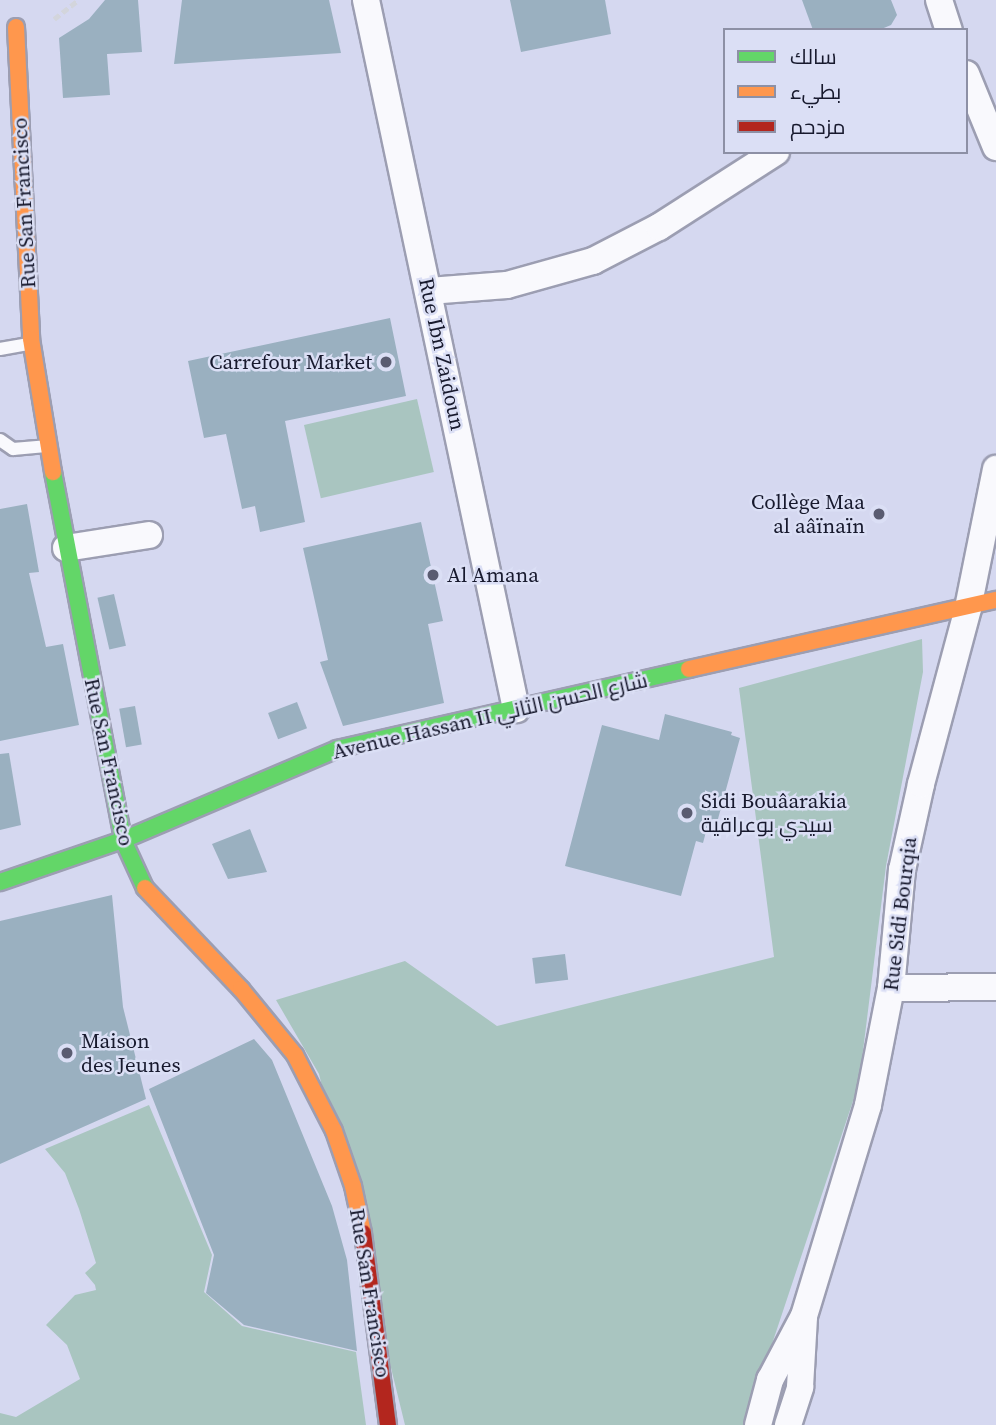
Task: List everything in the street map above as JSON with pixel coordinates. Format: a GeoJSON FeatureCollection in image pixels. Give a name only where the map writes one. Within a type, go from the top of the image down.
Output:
{"type":"FeatureCollection","features":[{"type":"Feature","properties":{"kind":"street","name":"Rue Ibn Zaidoun"},"geometry":{"type":"LineString","coordinates":[[366,0],[516,709]]}},
{"type":"Feature","properties":{"kind":"street"},"geometry":{"type":"LineString","coordinates":[[939,0],[948,28]]}},
{"type":"Feature","properties":{"kind":"street"},"geometry":{"type":"LineString","coordinates":[[4,86],[19,9]]}},
{"type":"Feature","properties":{"kind":"street","name":"Rue San Francisco"},"geometry":{"type":"LineString","coordinates":[[16,27],[32,343],[66,548],[123,840],[134,870],[149,895],[241,989],[295,1055],[334,1131],[353,1186],[368,1257],[388,1425]]}},
{"type":"Feature","properties":{"kind":"street"},"geometry":{"type":"LineString","coordinates":[[968,79],[996,147]]}},
{"type":"Feature","properties":{"kind":"street"},"geometry":{"type":"LineString","coordinates":[[429,291],[507,285],[593,261],[659,228],[773,154]]}},
{"type":"Feature","properties":{"kind":"street","name":"Rue Sidi Bourqia"},"geometry":{"type":"LineString","coordinates":[[758,1425],[770,1380],[804,1316],[868,1105],[891,988],[902,870],[921,784],[968,608],[996,468]]}},
{"type":"Feature","properties":{"kind":"street"},"geometry":{"type":"LineString","coordinates":[[66,548],[149,535]]}},
{"type":"Feature","properties":{"kind":"street","name":"Avenue Hassan II شارع الحسن الثاني"},"geometry":{"type":"LineString","coordinates":[[0,882],[123,840],[337,749],[996,600]]}},
{"type":"Feature","properties":{"kind":"street"},"geometry":{"type":"LineString","coordinates":[[891,988],[996,987]]}},
{"type":"Feature","properties":{"kind":"street","name":"Rue Sidi Bourqia"},"geometry":{"type":"LineString","coordinates":[[794,1421],[803,1363],[804,1316]]}},
{"type":"Feature","properties":{"kind":"lane"},"geometry":{"type":"LineString","coordinates":[[0,349],[32,343]]}},
{"type":"Feature","properties":{"kind":"lane"},"geometry":{"type":"LineString","coordinates":[[0,440],[13,449],[49,446]]}},
{"type":"Feature","properties":{"kind":"path"},"geometry":{"type":"LineString","coordinates":[[54,19],[78,0]]}},
{"type":"Feature","properties":{"kind":"green space"},"geometry":{"type":"Polygon","coordinates":[[[417,399],[434,472],[321,498],[304,425],[417,399]]]}},
{"type":"Feature","properties":{"kind":"green space"},"geometry":{"type":"Polygon","coordinates":[[[922,639],[923,672],[886,866],[859,1083],[745,1425],[405,1425],[319,1074],[276,1000],[405,961],[497,1026],[774,957],[739,688],[922,639]]]}},
{"type":"Feature","properties":{"kind":"green space"},"geometry":{"type":"Polygon","coordinates":[[[149,1105],[212,1255],[204,1292],[242,1326],[356,1352],[366,1425],[0,1425],[0,1413],[16,1417],[80,1379],[67,1345],[46,1325],[75,1295],[96,1290],[85,1273],[96,1263],[79,1209],[65,1173],[45,1149],[149,1105]]]}},
{"type":"Feature","properties":{"kind":"building"},"geometry":{"type":"Polygon","coordinates":[[[105,0],[138,0],[142,52],[107,54],[110,95],[63,98],[59,38],[89,19],[105,0]]]}},
{"type":"Feature","properties":{"kind":"building"},"geometry":{"type":"Polygon","coordinates":[[[182,0],[329,0],[341,53],[174,64],[182,0]]]}},
{"type":"Feature","properties":{"kind":"building"},"geometry":{"type":"Polygon","coordinates":[[[510,0],[605,0],[611,34],[521,52],[510,0]]]}},
{"type":"Feature","properties":{"kind":"building"},"geometry":{"type":"Polygon","coordinates":[[[802,0],[891,0],[897,15],[891,25],[884,28],[812,28],[802,0]]]}},
{"type":"Feature","properties":{"kind":"building"},"geometry":{"type":"Polygon","coordinates":[[[390,318],[406,396],[285,421],[305,522],[260,532],[255,506],[242,509],[226,434],[204,438],[188,361],[390,318]]]}},
{"type":"Feature","properties":{"kind":"building"},"geometry":{"type":"Polygon","coordinates":[[[27,504],[39,572],[29,573],[46,647],[63,644],[79,725],[0,741],[0,509],[27,504]]]}},
{"type":"Feature","properties":{"kind":"building"},"geometry":{"type":"Polygon","coordinates":[[[421,522],[443,621],[428,624],[444,703],[343,726],[320,662],[328,660],[303,548],[421,522]]]}},
{"type":"Feature","properties":{"kind":"building"},"geometry":{"type":"Polygon","coordinates":[[[114,594],[126,646],[109,649],[97,598],[114,594]]]}},
{"type":"Feature","properties":{"kind":"building"},"geometry":{"type":"Polygon","coordinates":[[[297,702],[307,728],[278,739],[268,713],[297,702]]]}},
{"type":"Feature","properties":{"kind":"building"},"geometry":{"type":"Polygon","coordinates":[[[135,706],[142,744],[126,747],[119,709],[135,706]]]}},
{"type":"Feature","properties":{"kind":"building","name":"Sidi Bouâarakia سيدي بوعراقية"},"geometry":{"type":"Polygon","coordinates":[[[665,714],[732,732],[731,735],[740,738],[715,830],[707,828],[703,843],[696,841],[681,896],[565,866],[602,725],[659,740],[665,714]]]}},
{"type":"Feature","properties":{"kind":"building"},"geometry":{"type":"Polygon","coordinates":[[[9,753],[21,825],[0,830],[0,754],[9,753]]]}},
{"type":"Feature","properties":{"kind":"building"},"geometry":{"type":"Polygon","coordinates":[[[250,829],[267,872],[228,879],[212,844],[250,829]]]}},
{"type":"Feature","properties":{"kind":"building","name":"Maison des Jeunes"},"geometry":{"type":"Polygon","coordinates":[[[112,895],[123,1007],[146,1099],[0,1164],[0,921],[112,895]]]}},
{"type":"Feature","properties":{"kind":"building"},"geometry":{"type":"Polygon","coordinates":[[[565,954],[568,980],[535,984],[532,958],[565,954]]]}},
{"type":"Feature","properties":{"kind":"building"},"geometry":{"type":"Polygon","coordinates":[[[254,1039],[272,1060],[332,1206],[347,1260],[357,1351],[244,1325],[206,1293],[214,1255],[149,1089],[254,1039]]]}},
{"type":"Feature","properties":{"kind":"traffic: fast"},"geometry":{"type":"LineString","coordinates":[[53,472],[123,840],[145,888]]}},
{"type":"Feature","properties":{"kind":"traffic: fast"},"geometry":{"type":"LineString","coordinates":[[0,882],[123,840],[337,749],[689,669]]}},
{"type":"Feature","properties":{"kind":"traffic: slow"},"geometry":{"type":"LineString","coordinates":[[16,27],[31,339],[53,472]]}},
{"type":"Feature","properties":{"kind":"traffic: slow"},"geometry":{"type":"LineString","coordinates":[[689,669],[996,600]]}},
{"type":"Feature","properties":{"kind":"traffic: slow"},"geometry":{"type":"LineString","coordinates":[[145,888],[241,989],[295,1055],[334,1131],[353,1186],[363,1233]]}},
{"type":"Feature","properties":{"kind":"traffic: jam"},"geometry":{"type":"LineString","coordinates":[[363,1233],[388,1425]]}},
{"type":"Feature","properties":{"kind":"place","name":"Carrefour Market"},"geometry":{"type":"Point","coordinates":[386,362]}},
{"type":"Feature","properties":{"kind":"place","name":"Collège Maa al aâïnaïn"},"geometry":{"type":"Point","coordinates":[879,514]}},
{"type":"Feature","properties":{"kind":"place","name":"Al Amana"},"geometry":{"type":"Point","coordinates":[433,575]}},
{"type":"Feature","properties":{"kind":"place","name":"Sidi Bouâarakia سيدي بوعراقية"},"geometry":{"type":"Point","coordinates":[687,813]}},
{"type":"Feature","properties":{"kind":"place","name":"Maison des Jeunes"},"geometry":{"type":"Point","coordinates":[67,1053]}}]}
